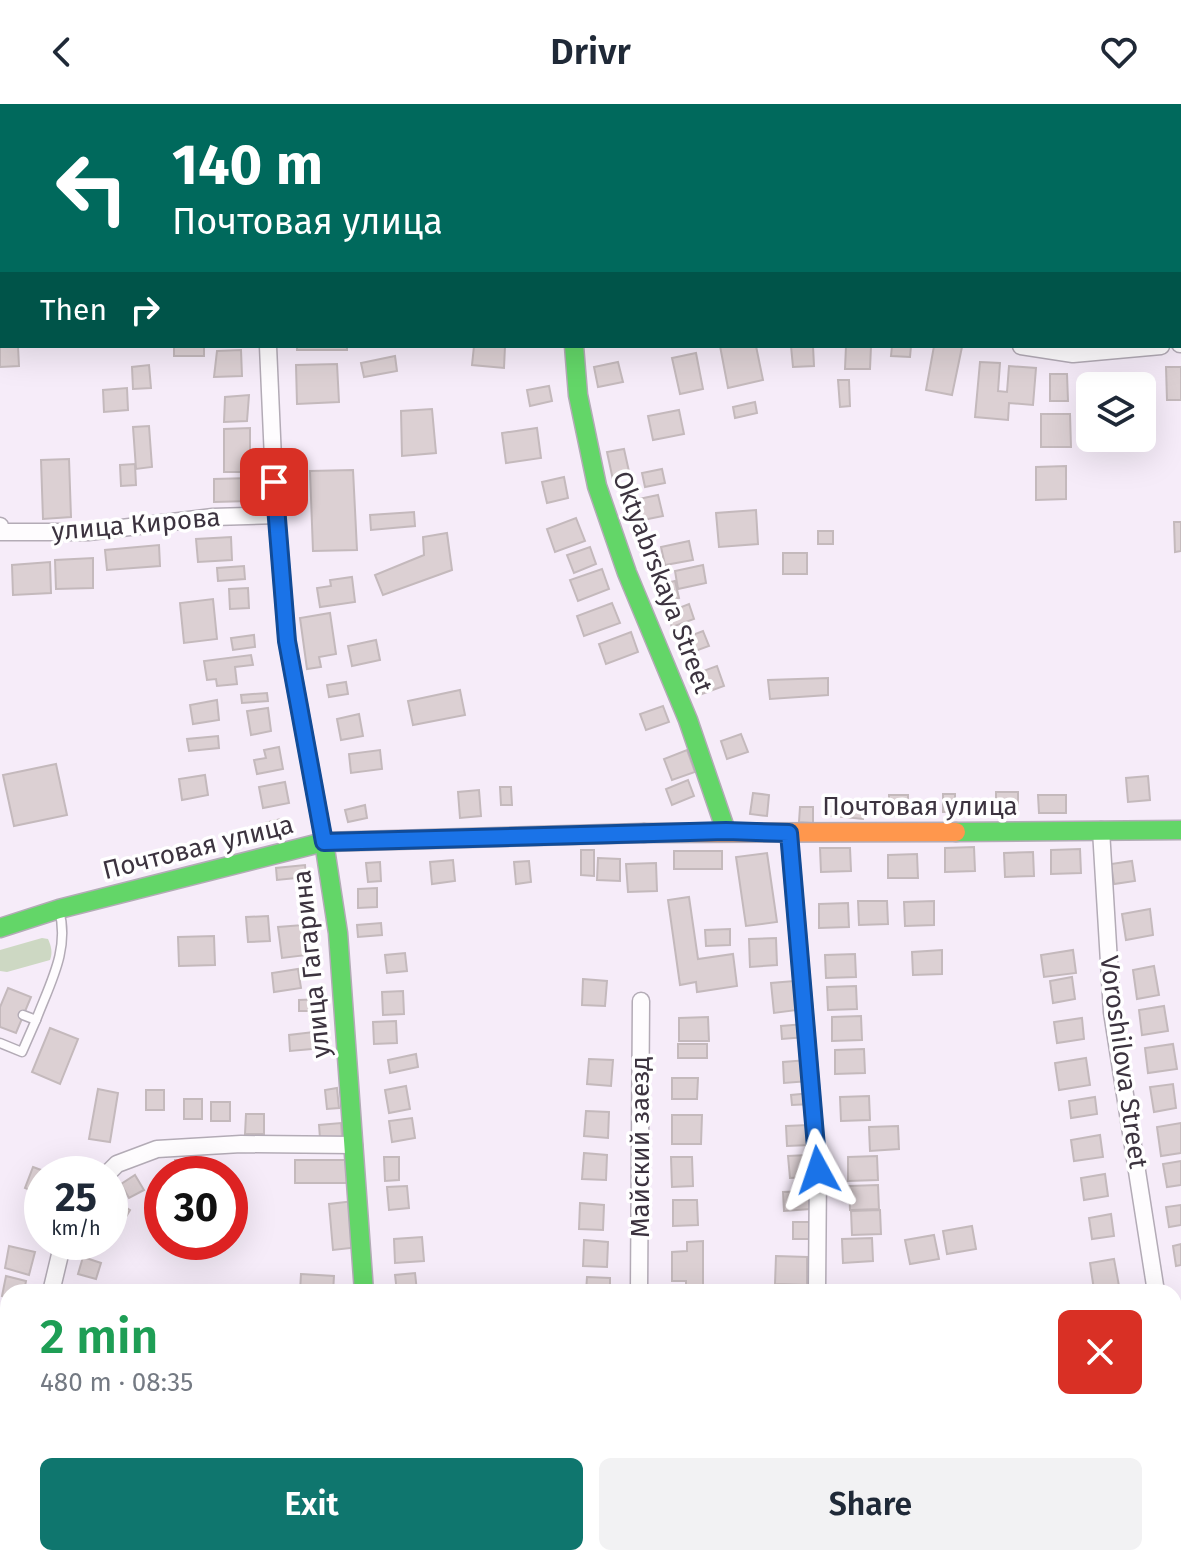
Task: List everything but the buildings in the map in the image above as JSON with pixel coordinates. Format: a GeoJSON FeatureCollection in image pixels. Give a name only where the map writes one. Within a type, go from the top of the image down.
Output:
{"type":"FeatureCollection","features":[{"type":"Feature","properties":{"kind":"main road","name":"Oktyabrskaya Street"},"geometry":{"type":"LineString","coordinates":[[574,348],[582,430],[603,512],[635,598],[683,707],[726,831]]}},
{"type":"Feature","properties":{"kind":"main road","name":"Почтовая улица"},"geometry":{"type":"LineString","coordinates":[[0,928],[59,909],[324,842],[726,831],[1181,830]]}},
{"type":"Feature","properties":{"kind":"main road","name":"улица Гагарина"},"geometry":{"type":"LineString","coordinates":[[324,842],[338,933],[363,1284]]}},
{"type":"Feature","properties":{"kind":"street","name":"улица Гагарина"},"geometry":{"type":"LineString","coordinates":[[268,348],[287,641],[324,842]]}},
{"type":"Feature","properties":{"kind":"street"},"geometry":{"type":"LineString","coordinates":[[1034,348],[1073,354],[1139,348]]}},
{"type":"Feature","properties":{"kind":"street","name":"улица Кирова"},"geometry":{"type":"LineString","coordinates":[[0,526],[1,532],[88,532],[213,517],[277,515]]}},
{"type":"Feature","properties":{"kind":"street","name":"Voroshilova Street"},"geometry":{"type":"LineString","coordinates":[[1101,830],[1112,1012],[1155,1284]]}},
{"type":"Feature","properties":{"kind":"street"},"geometry":{"type":"LineString","coordinates":[[789,833],[818,1170],[817,1284]]}},
{"type":"Feature","properties":{"kind":"street","name":"Майский заезд"},"geometry":{"type":"LineString","coordinates":[[639,1284],[641,1001]]}},
{"type":"Feature","properties":{"kind":"street"},"geometry":{"type":"LineString","coordinates":[[128,1160],[157,1149],[241,1144],[354,1145]]}},
{"type":"Feature","properties":{"kind":"street"},"geometry":{"type":"LineString","coordinates":[[53,1284],[59,1260]]}},
{"type":"Feature","properties":{"kind":"lane"},"geometry":{"type":"LineString","coordinates":[[0,1043],[22,1052],[60,957],[64,928],[59,909]]}},
{"type":"Feature","properties":{"kind":"lane"},"geometry":{"type":"LineString","coordinates":[[23,1015],[36,1020]]}},
{"type":"Feature","properties":{"kind":"green space"},"geometry":{"type":"Polygon","coordinates":[[[48,939],[50,944],[50,960],[7,972],[0,971],[0,950],[48,939]]]}},
{"type":"Feature","properties":{"kind":"traffic: fast"},"geometry":{"type":"LineString","coordinates":[[574,348],[578,395],[597,486],[627,573],[688,720],[726,831]]}},
{"type":"Feature","properties":{"kind":"traffic: fast"},"geometry":{"type":"LineString","coordinates":[[956,832],[1181,830]]}},
{"type":"Feature","properties":{"kind":"traffic: fast"},"geometry":{"type":"LineString","coordinates":[[0,928],[59,909],[324,842],[644,833]]}},
{"type":"Feature","properties":{"kind":"traffic: fast"},"geometry":{"type":"LineString","coordinates":[[324,842],[338,933],[363,1284]]}},
{"type":"Feature","properties":{"kind":"traffic: slow"},"geometry":{"type":"LineString","coordinates":[[644,833],[956,832]]}},
{"type":"Feature","properties":{"kind":"route"},"geometry":{"type":"LineString","coordinates":[[274,482],[287,641],[324,842],[726,831],[789,833],[818,1170]]}}]}
